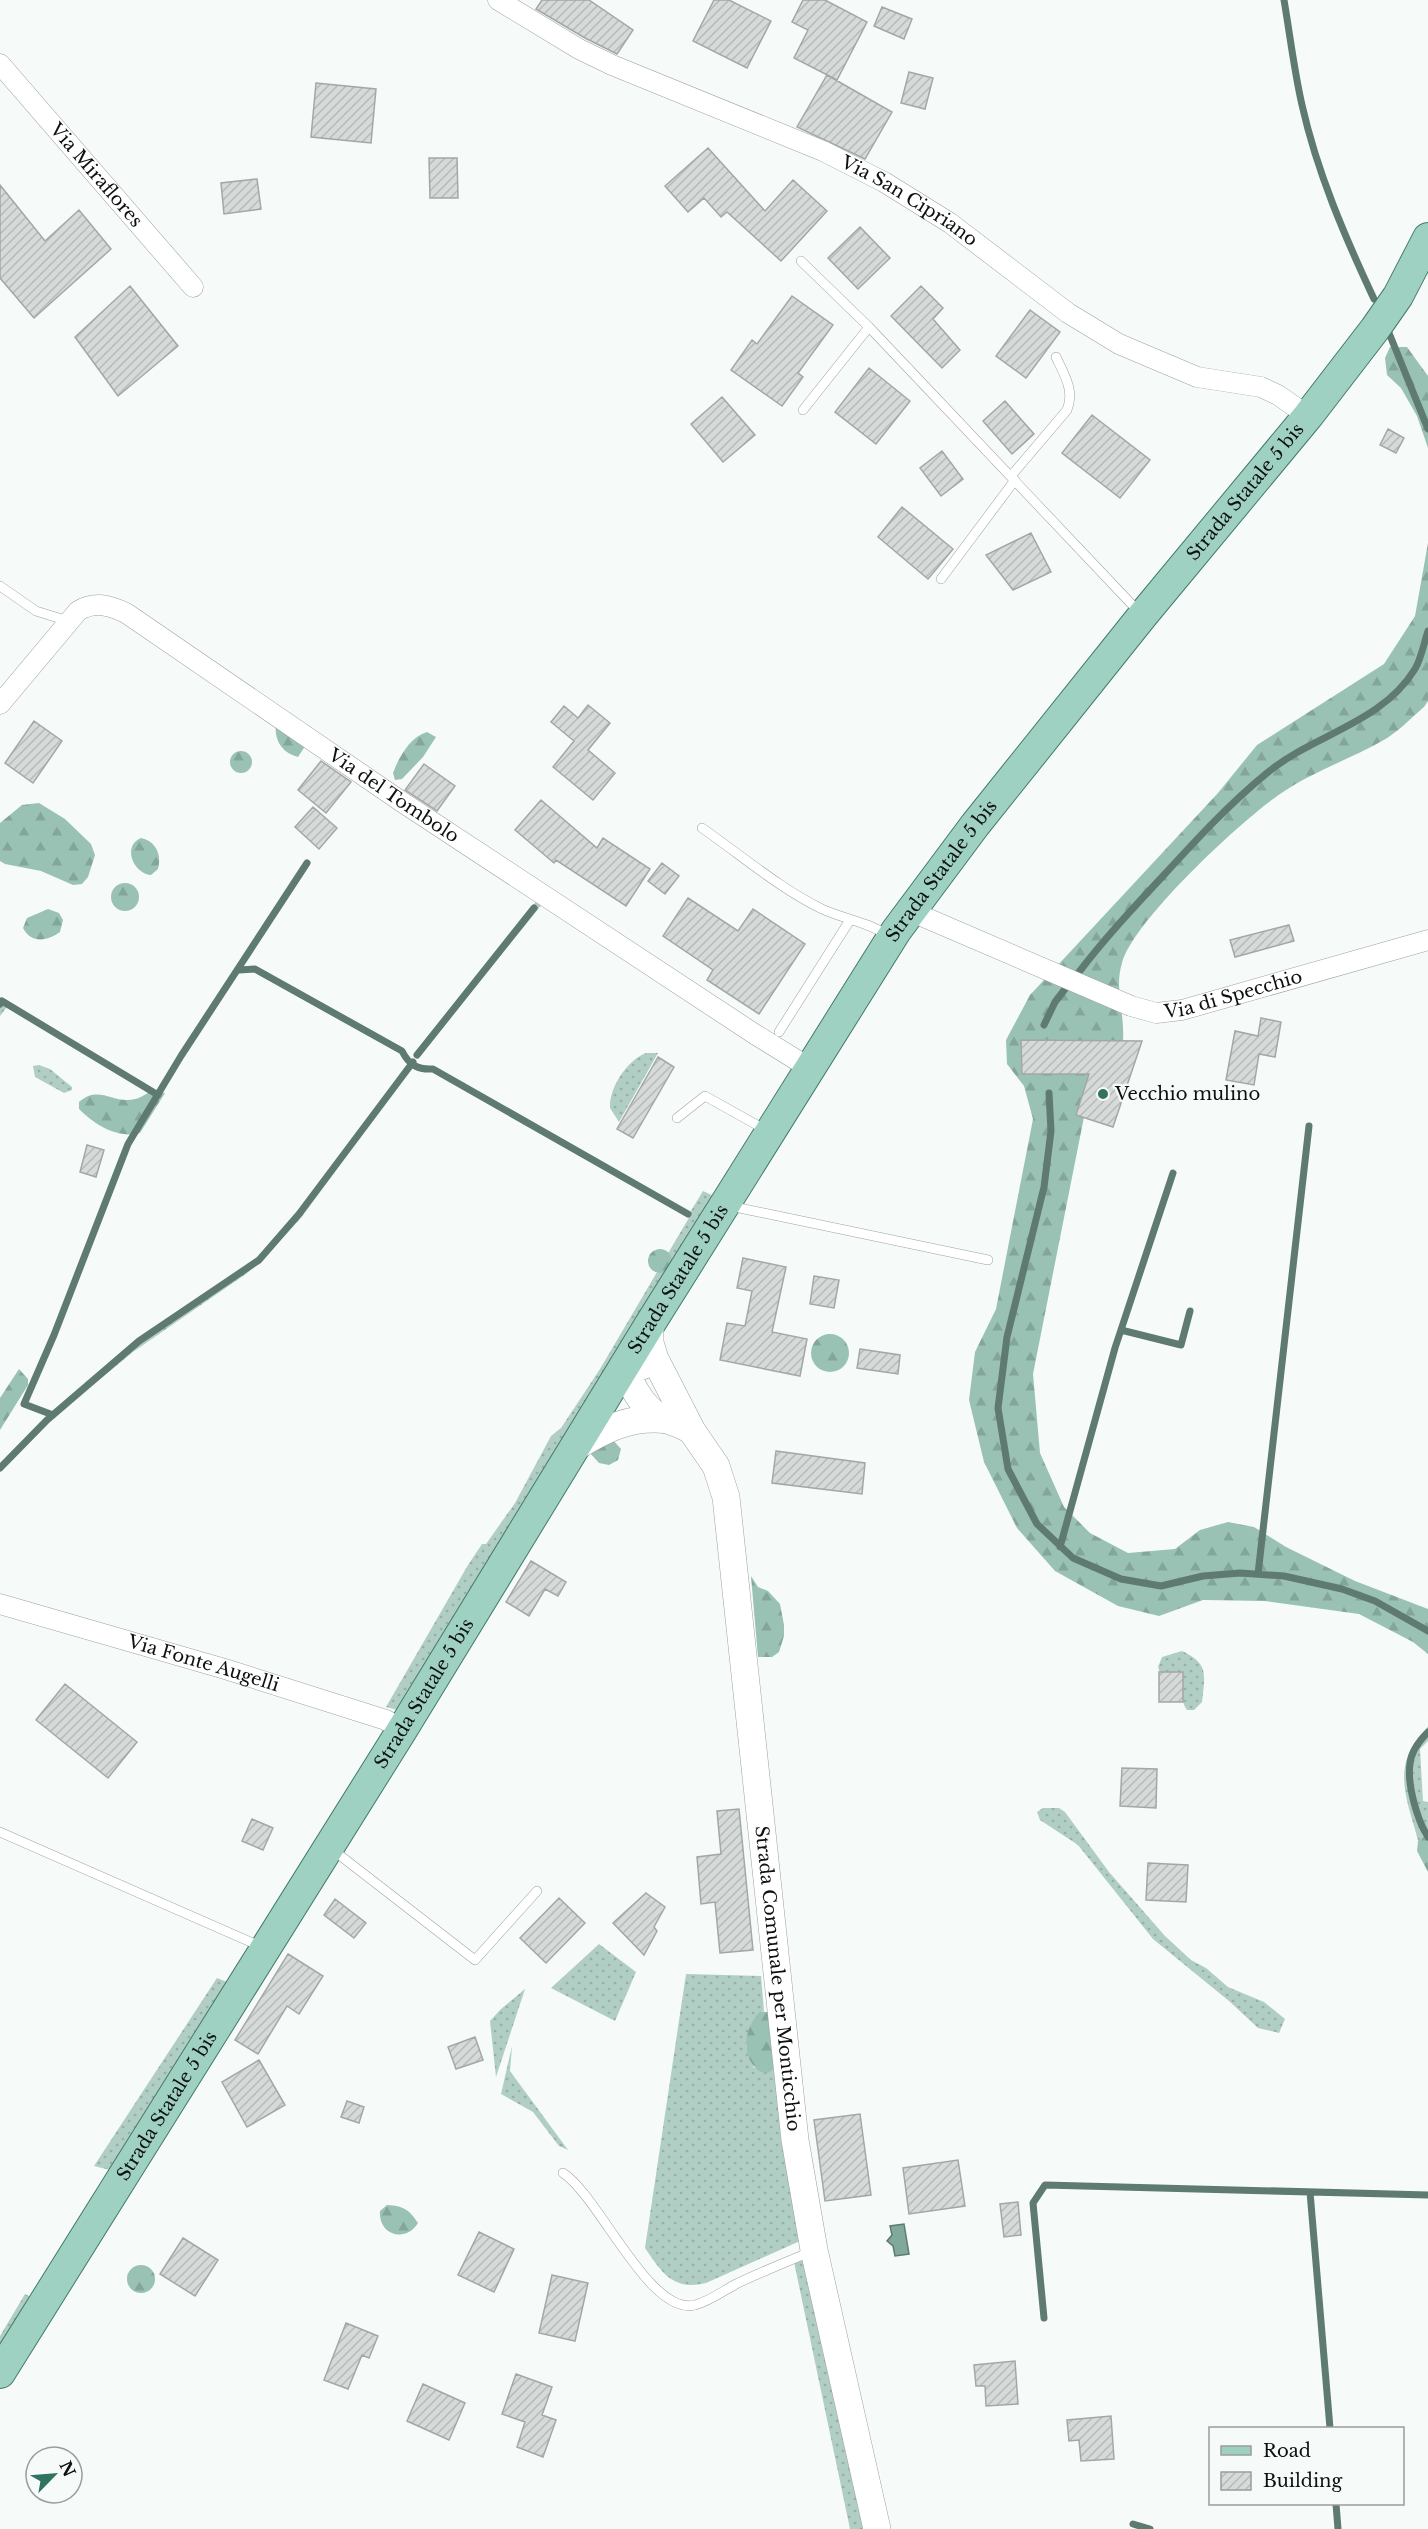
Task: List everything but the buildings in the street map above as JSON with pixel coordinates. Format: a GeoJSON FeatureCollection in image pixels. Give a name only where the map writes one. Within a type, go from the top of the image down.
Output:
{"type":"FeatureCollection","features":[{"type":"Feature","properties":{"kind":"main road","name":"Strada Statale 5 bis"},"geometry":{"type":"LineString","coordinates":[[0,2373],[402,1730],[650,1324],[910,911],[1143,615],[1308,416],[1398,296],[1428,238]]}},
{"type":"Feature","properties":{"kind":"main road","name":"Strada Comunale per Monticchio"},"geometry":{"type":"LineString","coordinates":[[650,1324],[652,1349],[678,1415]]}},
{"type":"Feature","properties":{"kind":"main road","name":"Strada Comunale per Monticchio"},"geometry":{"type":"LineString","coordinates":[[625,1365],[635,1364],[648,1368],[664,1381],[678,1415],[716,1466],[723,1483],[728,1510],[795,2140],[814,2250],[877,2529]]}},
{"type":"Feature","properties":{"kind":"main road"},"geometry":{"type":"LineString","coordinates":[[574,1448],[605,1430],[626,1422],[678,1415]]}},
{"type":"Feature","properties":{"kind":"street","name":"Via San Cipriano"},"geometry":{"type":"LineString","coordinates":[[498,0],[579,50],[823,151],[884,182],[950,223],[1068,313],[1119,344],[1197,377],[1261,387],[1278,395],[1308,416]]}},
{"type":"Feature","properties":{"kind":"street","name":"Via Miraflores"},"geometry":{"type":"LineString","coordinates":[[0,64],[193,287]]}},
{"type":"Feature","properties":{"kind":"street","name":"Via del Tombolo"},"geometry":{"type":"LineString","coordinates":[[0,704],[68,621],[87,606],[100,604],[126,613],[402,802],[811,1069]]}},
{"type":"Feature","properties":{"kind":"street","name":"Via di Specchio"},"geometry":{"type":"LineString","coordinates":[[910,911],[1131,1006],[1160,1013],[1182,1010],[1428,940]]}},
{"type":"Feature","properties":{"kind":"street","name":"Via Fonte Augelli"},"geometry":{"type":"LineString","coordinates":[[0,1604],[236,1673],[376,1717],[402,1730]]}},
{"type":"Feature","properties":{"kind":"lane"},"geometry":{"type":"LineString","coordinates":[[801,261],[869,327],[1143,615]]}},
{"type":"Feature","properties":{"kind":"lane"},"geometry":{"type":"LineString","coordinates":[[803,410],[869,327]]}},
{"type":"Feature","properties":{"kind":"lane"},"geometry":{"type":"LineString","coordinates":[[941,579],[1013,478],[1067,410],[1071,400],[1070,388],[1056,357]]}},
{"type":"Feature","properties":{"kind":"lane"},"geometry":{"type":"LineString","coordinates":[[0,586],[36,611],[68,621]]}},
{"type":"Feature","properties":{"kind":"lane"},"geometry":{"type":"LineString","coordinates":[[702,828],[799,896],[824,910],[868,925],[892,938]]}},
{"type":"Feature","properties":{"kind":"lane"},"geometry":{"type":"LineString","coordinates":[[779,1032],[850,920]]}},
{"type":"Feature","properties":{"kind":"lane"},"geometry":{"type":"LineString","coordinates":[[677,1118],[705,1096],[771,1133]]}},
{"type":"Feature","properties":{"kind":"lane"},"geometry":{"type":"LineString","coordinates":[[725,1205],[988,1260]]}},
{"type":"Feature","properties":{"kind":"lane"},"geometry":{"type":"LineString","coordinates":[[0,1832],[264,1948]]}},
{"type":"Feature","properties":{"kind":"lane"},"geometry":{"type":"LineString","coordinates":[[328,1847],[475,1960],[537,1891]]}},
{"type":"Feature","properties":{"kind":"lane"},"geometry":{"type":"LineString","coordinates":[[563,2173],[583,2190],[655,2288],[677,2303],[691,2306],[703,2302],[761,2272],[814,2250]]}},
{"type":"Feature","properties":{"kind":"shaded area"},"geometry":{"type":"Polygon","coordinates":[[[538,899],[543,903],[422,1053],[417,1055],[538,899]]]}},
{"type":"Feature","properties":{"kind":"shaded area"},"geometry":{"type":"Polygon","coordinates":[[[253,966],[404,1050],[415,1064],[433,1068],[689,1214],[703,1191],[716,1197],[398,1710],[386,1707],[468,1565],[515,1503],[551,1436],[561,1428],[600,1369],[690,1216],[433,1070],[426,1071],[412,1066],[301,1218],[263,1259],[246,1274],[133,1352],[53,1418],[48,1417],[129,1346],[260,1256],[290,1223],[409,1064],[402,1052],[256,970],[248,971],[253,966]]]}},
{"type":"Feature","properties":{"kind":"shaded area"},"geometry":{"type":"Polygon","coordinates":[[[0,997],[152,1091],[149,1092],[7,1007],[0,1016],[0,997]]]}},
{"type":"Feature","properties":{"kind":"shaded area"},"geometry":{"type":"Polygon","coordinates":[[[646,1053],[658,1053],[619,1122],[610,1108],[610,1100],[616,1084],[626,1068],[646,1053]]]}},
{"type":"Feature","properties":{"kind":"shaded area"},"geometry":{"type":"Polygon","coordinates":[[[39,1065],[50,1069],[72,1087],[72,1090],[64,1093],[35,1077],[33,1066],[39,1065]]]}},
{"type":"Feature","properties":{"kind":"shaded area"},"geometry":{"type":"Polygon","coordinates":[[[1182,1651],[1197,1661],[1203,1671],[1202,1702],[1194,1710],[1187,1710],[1184,1705],[1181,1681],[1178,1676],[1160,1673],[1158,1667],[1162,1657],[1182,1651]]]}},
{"type":"Feature","properties":{"kind":"shaded area"},"geometry":{"type":"Polygon","coordinates":[[[1428,1726],[1428,1741],[1420,1749],[1423,1801],[1428,1802],[1428,1833],[1418,1841],[1406,1795],[1404,1772],[1411,1749],[1428,1726]]]}},
{"type":"Feature","properties":{"kind":"shaded area"},"geometry":{"type":"Polygon","coordinates":[[[1043,1808],[1059,1808],[1065,1812],[1109,1872],[1165,1936],[1191,1960],[1206,1968],[1228,1987],[1264,2002],[1285,2019],[1279,2033],[1258,2028],[1229,2001],[1153,1939],[1078,1845],[1040,1820],[1037,1812],[1043,1808]]]}},
{"type":"Feature","properties":{"kind":"shaded area"},"geometry":{"type":"Polygon","coordinates":[[[599,1944],[636,1972],[615,2021],[551,1988],[599,1944]]]}},
{"type":"Feature","properties":{"kind":"shaded area"},"geometry":{"type":"Polygon","coordinates":[[[686,1974],[761,1976],[764,2011],[760,2011],[746,2046],[754,2068],[776,2062],[800,2241],[706,2283],[695,2285],[677,2282],[670,2278],[645,2248],[686,1974]]]}},
{"type":"Feature","properties":{"kind":"shaded area"},"geometry":{"type":"Polygon","coordinates":[[[217,1978],[227,1982],[110,2170],[94,2166],[217,1978]]]}},
{"type":"Feature","properties":{"kind":"shaded area"},"geometry":{"type":"Polygon","coordinates":[[[525,1989],[496,2077],[490,2021],[525,1989]]]}},
{"type":"Feature","properties":{"kind":"shaded area"},"geometry":{"type":"Polygon","coordinates":[[[512,2046],[510,2071],[568,2150],[559,2146],[533,2112],[501,2094],[512,2046]]]}},
{"type":"Feature","properties":{"kind":"shaded area"},"geometry":{"type":"Polygon","coordinates":[[[904,2224],[909,2254],[895,2256],[893,2246],[887,2241],[892,2235],[890,2226],[904,2224]]]}},
{"type":"Feature","properties":{"kind":"shaded area"},"geometry":{"type":"Polygon","coordinates":[[[804,2259],[865,2529],[850,2529],[794,2262],[804,2259]]]}},
{"type":"Feature","properties":{"kind":"shaded area"},"geometry":{"type":"Polygon","coordinates":[[[25,2294],[31,2297],[0,2347],[0,2336],[25,2294]]]}},
{"type":"Feature","properties":{"kind":"green space"},"geometry":{"type":"Polygon","coordinates":[[[1390,347],[1407,347],[1428,376],[1428,448],[1417,416],[1401,388],[1387,375],[1385,358],[1390,347]]]}},
{"type":"Feature","properties":{"kind":"green space"},"geometry":{"type":"Polygon","coordinates":[[[1428,543],[1428,701],[1424,707],[1388,738],[1303,780],[1280,794],[1216,848],[1167,898],[1146,922],[1131,944],[1122,963],[1119,992],[1123,1041],[1021,1041],[1022,1074],[1089,1074],[1076,1114],[1084,1117],[1033,1374],[1040,1453],[1064,1507],[1090,1533],[1128,1553],[1175,1549],[1200,1530],[1228,1522],[1254,1527],[1286,1547],[1355,1581],[1428,1609],[1428,1654],[1413,1642],[1359,1614],[1265,1601],[1203,1600],[1159,1616],[1118,1606],[1055,1571],[1017,1528],[984,1462],[969,1400],[975,1352],[996,1309],[1033,1119],[1024,1086],[1007,1064],[1006,1040],[1030,995],[1218,793],[1257,745],[1384,664],[1415,616],[1428,543]]]}},
{"type":"Feature","properties":{"kind":"green space"},"geometry":{"type":"Polygon","coordinates":[[[276,725],[313,734],[298,757],[280,745],[276,736],[276,725]]]}},
{"type":"Feature","properties":{"kind":"green space"},"geometry":{"type":"Polygon","coordinates":[[[427,732],[436,737],[423,757],[402,779],[395,780],[393,773],[402,754],[415,738],[427,732]]]}},
{"type":"Feature","properties":{"kind":"green space"},"geometry":{"type":"Polygon","coordinates":[[[237,751],[245,751],[252,758],[252,766],[245,773],[237,773],[230,766],[230,758],[237,751]]]}},
{"type":"Feature","properties":{"kind":"green space"},"geometry":{"type":"Polygon","coordinates":[[[39,803],[65,819],[91,844],[95,855],[88,877],[82,884],[73,885],[41,871],[0,861],[0,823],[22,805],[39,803]]]}},
{"type":"Feature","properties":{"kind":"green space"},"geometry":{"type":"Polygon","coordinates":[[[141,838],[151,842],[157,849],[158,869],[151,875],[139,870],[132,859],[132,847],[141,838]]]}},
{"type":"Feature","properties":{"kind":"green space"},"geometry":{"type":"Polygon","coordinates":[[[125,883],[135,887],[139,897],[135,907],[125,911],[115,907],[111,897],[115,887],[125,883]]]}},
{"type":"Feature","properties":{"kind":"green space"},"geometry":{"type":"Polygon","coordinates":[[[48,909],[59,913],[63,920],[60,932],[45,939],[30,937],[23,928],[27,918],[48,909]]]}},
{"type":"Feature","properties":{"kind":"green space"},"geometry":{"type":"Polygon","coordinates":[[[153,1090],[165,1093],[140,1133],[123,1134],[107,1129],[79,1109],[79,1102],[94,1095],[127,1100],[140,1098],[153,1090]]]}},
{"type":"Feature","properties":{"kind":"green space"},"geometry":{"type":"Polygon","coordinates":[[[660,1249],[668,1253],[672,1261],[668,1269],[660,1273],[652,1269],[648,1261],[652,1253],[660,1249]]]}},
{"type":"Feature","properties":{"kind":"green space"},"geometry":{"type":"Polygon","coordinates":[[[830,1334],[837,1335],[843,1340],[848,1346],[848,1360],[843,1366],[837,1371],[830,1372],[823,1371],[817,1366],[812,1360],[811,1353],[812,1346],[817,1340],[823,1335],[830,1334]]]}},
{"type":"Feature","properties":{"kind":"green space"},"geometry":{"type":"Polygon","coordinates":[[[19,1369],[28,1379],[28,1385],[0,1430],[0,1398],[19,1369]]]}},
{"type":"Feature","properties":{"kind":"green space"},"geometry":{"type":"Polygon","coordinates":[[[612,1439],[621,1449],[618,1460],[609,1465],[599,1463],[590,1453],[612,1439]]]}},
{"type":"Feature","properties":{"kind":"green space"},"geometry":{"type":"Polygon","coordinates":[[[751,1576],[758,1587],[768,1591],[780,1604],[784,1636],[779,1652],[772,1657],[758,1657],[751,1576]]]}},
{"type":"Feature","properties":{"kind":"green space"},"geometry":{"type":"Polygon","coordinates":[[[1428,1833],[1428,1872],[1417,1851],[1418,1841],[1428,1833]]]}},
{"type":"Feature","properties":{"kind":"green space"},"geometry":{"type":"Polygon","coordinates":[[[760,2011],[772,2013],[776,2042],[776,2060],[773,2069],[767,2073],[759,2071],[753,2064],[746,2042],[750,2027],[760,2011]]]}},
{"type":"Feature","properties":{"kind":"green space"},"geometry":{"type":"Polygon","coordinates":[[[387,2205],[405,2209],[418,2223],[406,2233],[393,2234],[383,2226],[381,2219],[380,2211],[387,2205]]]}},
{"type":"Feature","properties":{"kind":"green space"},"geometry":{"type":"Polygon","coordinates":[[[141,2265],[151,2269],[155,2279],[151,2289],[141,2293],[131,2289],[127,2279],[131,2269],[141,2265]]]}},
{"type":"Feature","properties":{"kind":"waterway"},"geometry":{"type":"LineString","coordinates":[[1284,0],[1294,66],[1308,130],[1342,228],[1374,299]]}},
{"type":"Feature","properties":{"kind":"waterway"},"geometry":{"type":"LineString","coordinates":[[1389,333],[1428,429]]}},
{"type":"Feature","properties":{"kind":"waterway"},"geometry":{"type":"LineString","coordinates":[[1079,972],[1120,923],[1188,849],[1253,785],[1285,760],[1366,716],[1401,688],[1417,665],[1428,631]]}},
{"type":"Feature","properties":{"kind":"waterway"},"geometry":{"type":"LineString","coordinates":[[53,1415],[24,1404],[54,1335],[128,1144],[181,1056],[307,863]]}},
{"type":"Feature","properties":{"kind":"waterway"},"geometry":{"type":"LineString","coordinates":[[417,1055],[534,908]]}},
{"type":"Feature","properties":{"kind":"waterway"},"geometry":{"type":"LineString","coordinates":[[239,970],[255,969],[402,1051],[414,1066],[433,1069],[688,1214]]}},
{"type":"Feature","properties":{"kind":"waterway"},"geometry":{"type":"LineString","coordinates":[[1044,1025],[1055,1002],[1065,989]]}},
{"type":"Feature","properties":{"kind":"waterway"},"geometry":{"type":"LineString","coordinates":[[0,1004],[2,1001],[158,1095]]}},
{"type":"Feature","properties":{"kind":"waterway"},"geometry":{"type":"LineString","coordinates":[[0,1468],[47,1420],[139,1341],[259,1260],[299,1214],[413,1062]]}},
{"type":"Feature","properties":{"kind":"waterway"},"geometry":{"type":"LineString","coordinates":[[1049,1093],[1051,1131],[1044,1187],[1007,1337],[998,1408],[1008,1469],[1037,1524],[1073,1558],[1121,1579],[1161,1586],[1203,1576],[1240,1573],[1284,1576],[1342,1589],[1375,1601],[1428,1631]]}},
{"type":"Feature","properties":{"kind":"waterway"},"geometry":{"type":"LineString","coordinates":[[1258,1574],[1309,1126]]}},
{"type":"Feature","properties":{"kind":"waterway"},"geometry":{"type":"LineString","coordinates":[[1060,1547],[1115,1348],[1173,1173]]}},
{"type":"Feature","properties":{"kind":"waterway"},"geometry":{"type":"LineString","coordinates":[[1121,1330],[1181,1345],[1190,1311]]}},
{"type":"Feature","properties":{"kind":"waterway"},"geometry":{"type":"LineString","coordinates":[[1428,1732],[1414,1751],[1409,1772],[1414,1802],[1428,1837]]}},
{"type":"Feature","properties":{"kind":"waterway"},"geometry":{"type":"LineString","coordinates":[[1044,2318],[1033,2203],[1045,2185],[1428,2195]]}},
{"type":"Feature","properties":{"kind":"waterway"},"geometry":{"type":"LineString","coordinates":[[1310,2192],[1330,2427]]}},
{"type":"Feature","properties":{"kind":"waterway"},"geometry":{"type":"LineString","coordinates":[[1336,2505],[1338,2529]]}},
{"type":"Feature","properties":{"kind":"waterway"},"geometry":{"type":"LineString","coordinates":[[1133,2524],[1150,2529]]}},
{"type":"Feature","properties":{"kind":"place","name":"Vecchio mulino"},"geometry":{"type":"Point","coordinates":[1103,1094]}}]}
